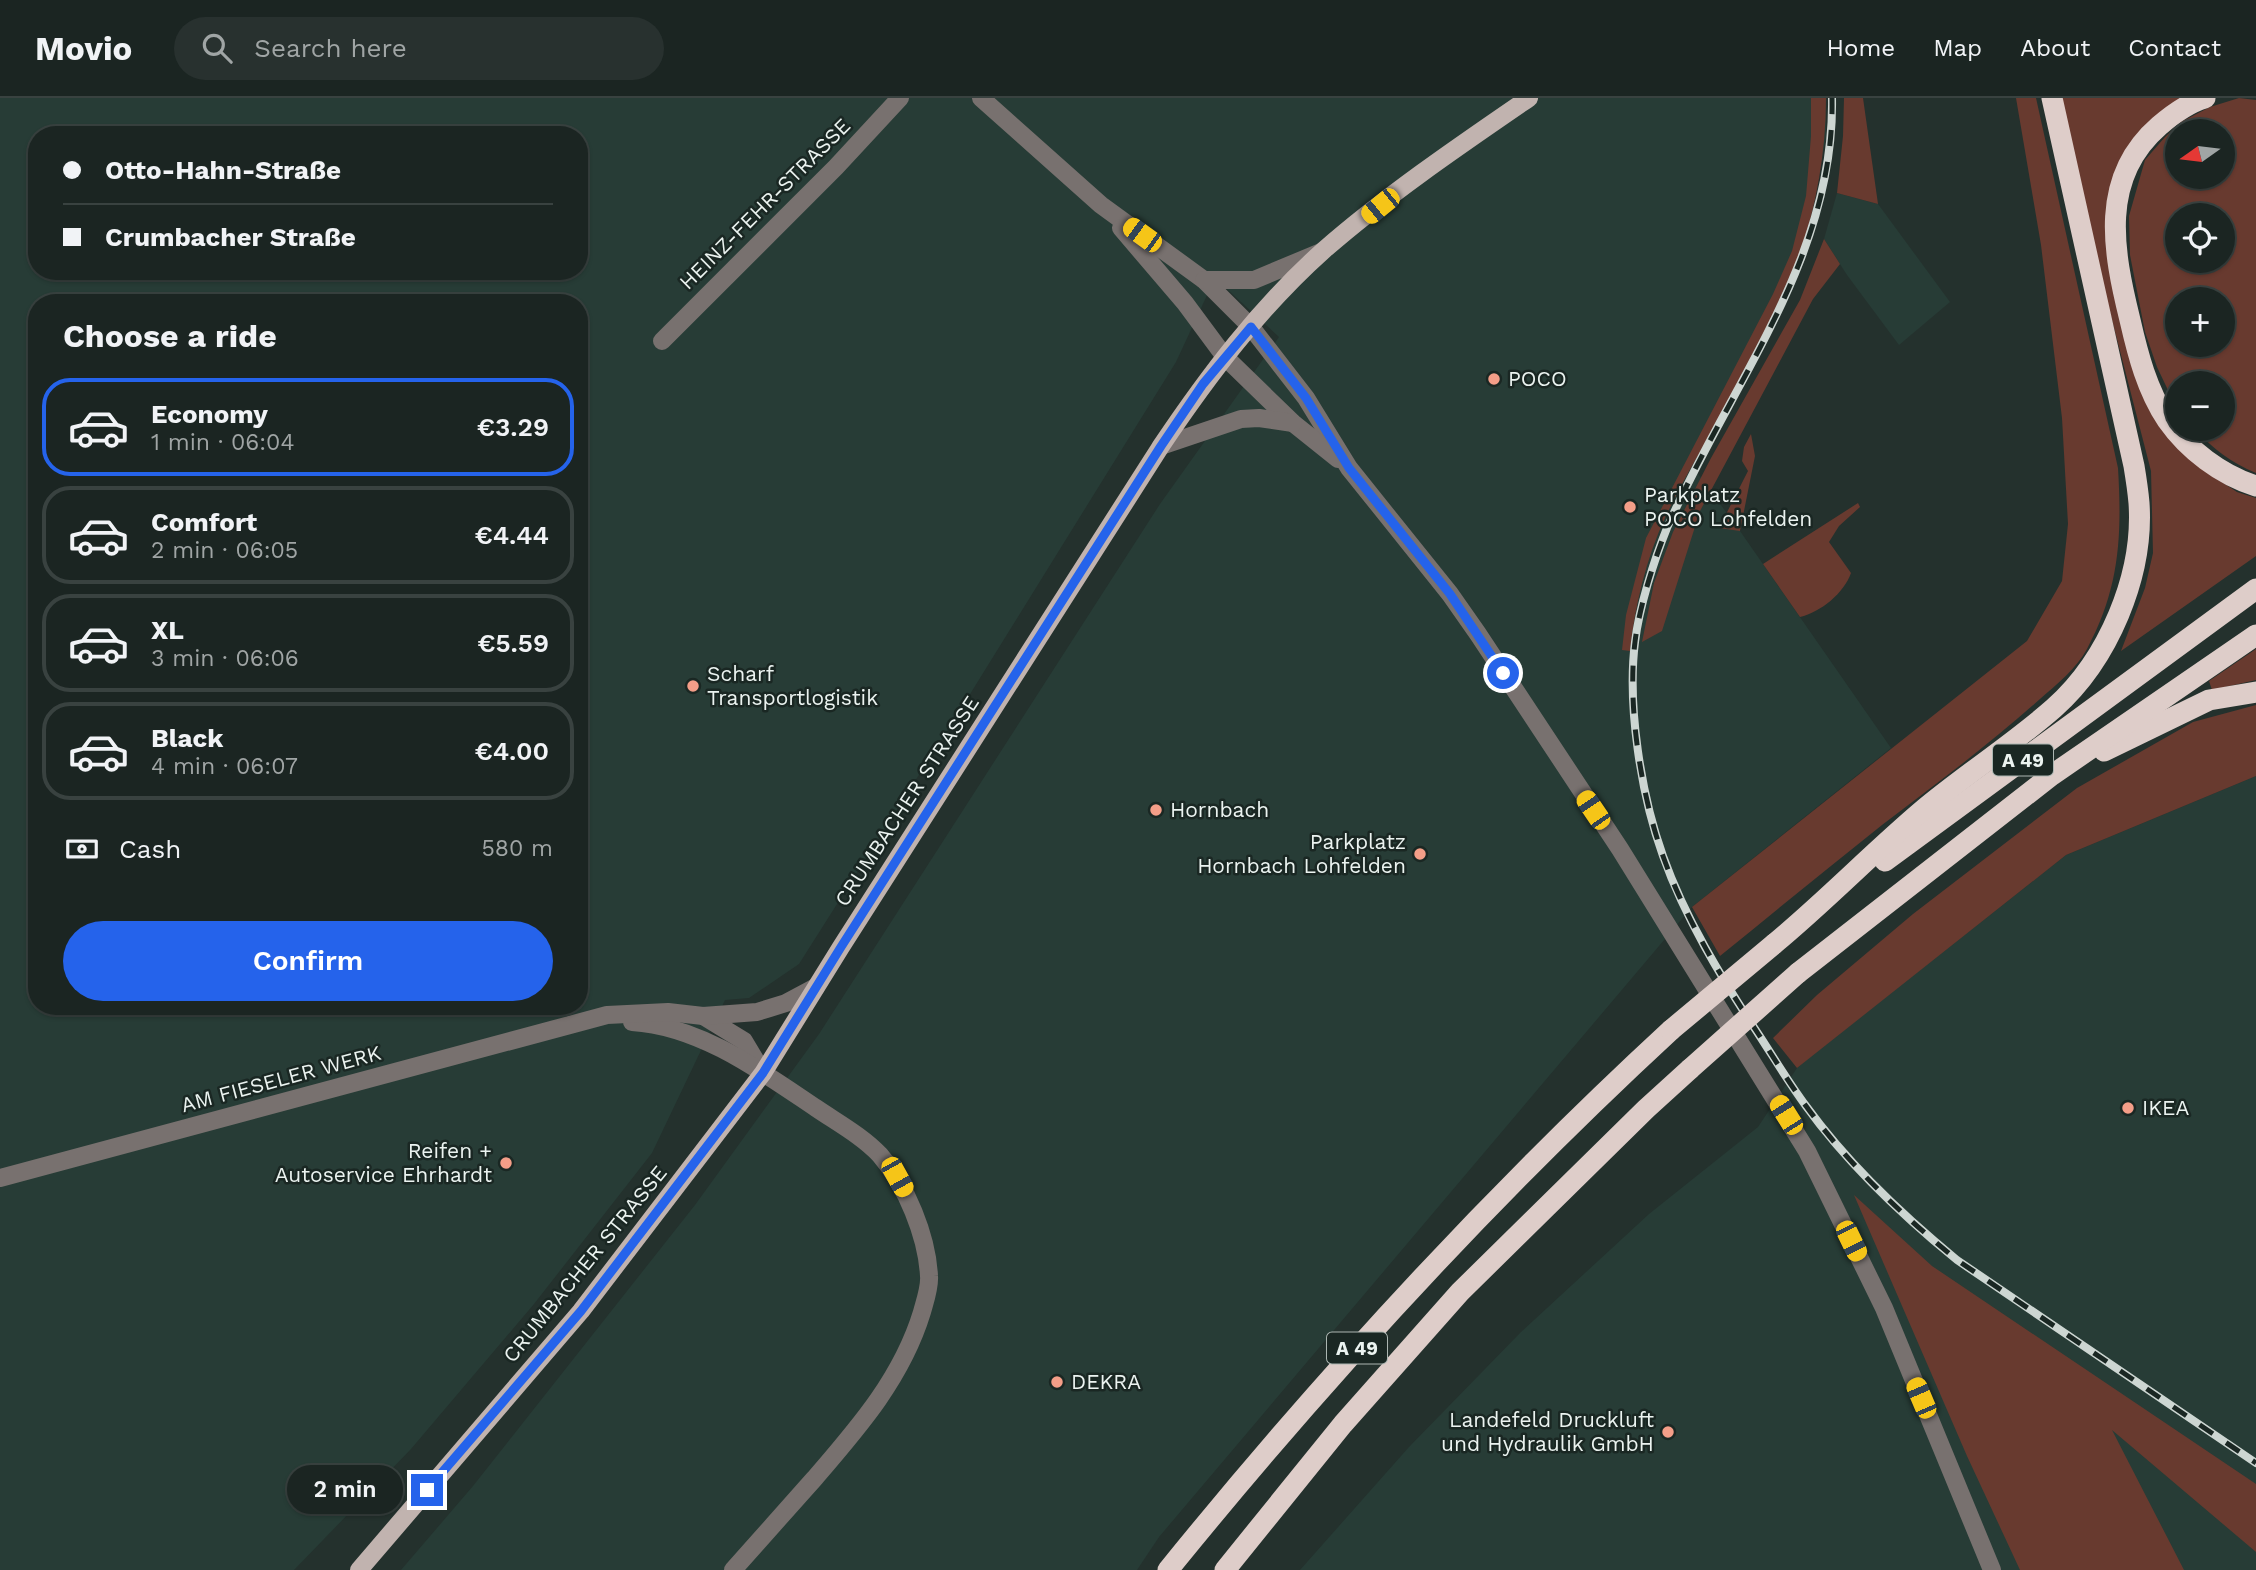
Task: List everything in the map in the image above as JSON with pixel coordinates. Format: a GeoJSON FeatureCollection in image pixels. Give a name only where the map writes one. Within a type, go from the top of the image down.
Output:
{"type":"FeatureCollection","features":[{"type":"Feature","properties":{"kind":"highway"},"geometry":{"type":"LineString","coordinates":[[1782,937],[1924,809],[2056,706],[2084,676],[2102,649],[2126,596],[2136,555],[2139,506],[2134,466],[2052,98]]}},
{"type":"Feature","properties":{"kind":"highway"},"geometry":{"type":"LineString","coordinates":[[2205,98],[2162,123],[2140,147],[2130,163],[2117,198],[2115,241],[2146,378],[2168,422],[2205,459],[2226,473],[2256,486]]}},
{"type":"Feature","properties":{"kind":"highway","name":"A 49"},"geometry":{"type":"LineString","coordinates":[[1168,1570],[1273,1443],[1429,1270],[1558,1137],[1671,1030],[1782,937],[2256,589]]}},
{"type":"Feature","properties":{"kind":"highway","name":"A 49"},"geometry":{"type":"LineString","coordinates":[[1225,1570],[1343,1424],[1460,1292],[1596,1157],[1690,1069],[1798,972],[2052,775],[2256,635]]}},
{"type":"Feature","properties":{"kind":"highway"},"geometry":{"type":"LineString","coordinates":[[2052,775],[2209,700],[2256,692]]}},
{"type":"Feature","properties":{"kind":"main road","name":"CRUMBACHER STRASSE"},"geometry":{"type":"LineString","coordinates":[[359,1570],[581,1311],[763,1073],[1203,384],[1283,290],[1324,251],[1380,206],[1529,98]]}},
{"type":"Feature","properties":{"kind":"street","name":"HEINZ-FEHR-STRASSE"},"geometry":{"type":"LineString","coordinates":[[662,341],[836,167],[900,98]]}},
{"type":"Feature","properties":{"kind":"street"},"geometry":{"type":"LineString","coordinates":[[981,98],[1101,205],[1204,279],[1251,327],[1306,398],[1349,468],[1450,594],[1478,634],[1620,849],[1807,1151],[1884,1308],[1992,1570]]}},
{"type":"Feature","properties":{"kind":"street"},"geometry":{"type":"LineString","coordinates":[[1101,205],[1193,312],[1225,357],[1293,423],[1349,468]]}},
{"type":"Feature","properties":{"kind":"street"},"geometry":{"type":"LineString","coordinates":[[1204,279],[1254,280],[1324,251]]}},
{"type":"Feature","properties":{"kind":"street"},"geometry":{"type":"LineString","coordinates":[[1161,446],[1241,419],[1259,418],[1293,423]]}},
{"type":"Feature","properties":{"kind":"street","name":"AM FIESELER WERK"},"geometry":{"type":"LineString","coordinates":[[0,1178],[573,1023],[628,1013],[668,1012],[704,1016],[765,1010],[786,1003],[816,987]]}},
{"type":"Feature","properties":{"kind":"street","name":"AM FIESELER WERK"},"geometry":{"type":"LineString","coordinates":[[704,1016],[744,1041],[763,1073]]}},
{"type":"Feature","properties":{"kind":"street","name":"AM FIESELER WERK"},"geometry":{"type":"LineString","coordinates":[[573,1023],[651,1023],[696,1037],[763,1073]]}},
{"type":"Feature","properties":{"kind":"street"},"geometry":{"type":"LineString","coordinates":[[733,1570],[857,1429],[881,1396],[899,1368],[916,1332],[929,1277],[917,1224],[908,1197],[897,1177],[864,1141],[763,1073]]}},
{"type":"Feature","properties":{"kind":"shaded area"},"geometry":{"type":"Polygon","coordinates":[[[0,98],[1826,98],[1826,137],[1807,236],[1785,296],[1756,355],[1693,467],[1891,748],[1692,907],[1159,1537],[1137,1570],[401,1570],[473,1486],[695,1205],[819,1034],[1160,504],[1279,337],[1215,278],[1176,362],[799,964],[749,998],[725,1000],[652,1153],[534,1304],[411,1449],[294,1570],[0,1570],[0,98]]]}},
{"type":"Feature","properties":{"kind":"shaded area"},"geometry":{"type":"Polygon","coordinates":[[[1811,98],[1826,98],[1825,132],[1815,199],[1797,263],[1756,356],[1665,518],[1642,583],[1630,651],[1622,650],[1626,615],[1646,538],[1773,294],[1792,251],[1806,196],[1811,98]]]}},
{"type":"Feature","properties":{"kind":"shaded area"},"geometry":{"type":"Polygon","coordinates":[[[1844,98],[1863,98],[1878,204],[1837,193],[1844,98]]]}},
{"type":"Feature","properties":{"kind":"shaded area"},"geometry":{"type":"Polygon","coordinates":[[[2016,98],[2036,98],[2118,468],[2119,539],[2106,604],[2083,656],[2059,682],[1982,748],[1720,956],[1692,907],[2027,641],[2062,581],[2068,524],[2062,418],[2041,245],[2016,98]]]}},
{"type":"Feature","properties":{"kind":"shaded area"},"geometry":{"type":"Polygon","coordinates":[[[2062,98],[2181,98],[2115,172],[2129,355],[2165,409],[2165,441],[2187,441],[2208,473],[2237,492],[2256,498],[2256,556],[2121,651],[2145,588],[2153,553],[2151,471],[2104,289],[2062,98]]]}},
{"type":"Feature","properties":{"kind":"shaded area"},"geometry":{"type":"Polygon","coordinates":[[[2239,98],[2256,100],[2256,473],[2238,465],[2207,441],[2235,441],[2235,371],[2165,371],[2165,384],[2145,332],[2130,255],[2129,216],[2145,160],[2165,137],[2165,189],[2235,189],[2235,119],[2187,119],[2210,107],[2239,98]]]}},
{"type":"Feature","properties":{"kind":"shaded area"},"geometry":{"type":"Polygon","coordinates":[[[1837,193],[1878,204],[1950,302],[1899,345],[1824,239],[1837,193]]]}},
{"type":"Feature","properties":{"kind":"shaded area"},"geometry":{"type":"Polygon","coordinates":[[[1824,239],[1840,264],[1813,299],[1700,511],[1662,631],[1642,642],[1654,583],[1673,532],[1711,458],[1800,300],[1824,239]]]}},
{"type":"Feature","properties":{"kind":"shaded area"},"geometry":{"type":"Polygon","coordinates":[[[1751,434],[1755,456],[1740,531],[1719,528],[1748,471],[1742,461],[1744,447],[1751,434]]]}},
{"type":"Feature","properties":{"kind":"shaded area"},"geometry":{"type":"Polygon","coordinates":[[[1858,503],[1860,507],[1839,526],[1829,542],[1851,573],[1848,580],[1831,601],[1800,617],[1763,564],[1858,503]]]}},
{"type":"Feature","properties":{"kind":"shaded area"},"geometry":{"type":"Polygon","coordinates":[[[2256,649],[2256,680],[2212,690],[2209,681],[2256,649]]]}},
{"type":"Feature","properties":{"kind":"shaded area"},"geometry":{"type":"Polygon","coordinates":[[[2256,705],[2256,776],[2066,855],[1797,1068],[1773,1038],[1817,995],[1913,914],[2077,788],[2193,722],[2256,705]]]}},
{"type":"Feature","properties":{"kind":"shaded area"},"geometry":{"type":"Polygon","coordinates":[[[2256,776],[2256,1570],[1300,1570],[1409,1447],[1521,1332],[1649,1214],[1758,1127],[1797,1068],[1806,1060],[2066,855],[2256,776]]]}},
{"type":"Feature","properties":{"kind":"shaded area"},"geometry":{"type":"Polygon","coordinates":[[[1854,1195],[1932,1266],[2256,1484],[2256,1552],[2112,1430],[2184,1570],[2020,1570],[1967,1456],[1854,1195]]]}},
{"type":"Feature","properties":{"kind":"railway"},"geometry":{"type":"LineString","coordinates":[[1832,98],[1828,157],[1816,214],[1797,268],[1774,321],[1667,528],[1640,614],[1635,642],[1633,693],[1642,778],[1655,832],[1682,902],[1718,970],[1800,1097],[1858,1168],[1896,1207],[1957,1260],[2256,1463]]}},
{"type":"Feature","properties":{"kind":"place","name":"POCO"},"geometry":{"type":"Point","coordinates":[1494,379]}},
{"type":"Feature","properties":{"kind":"place","name":"Parkplatz POCO Lohfelden"},"geometry":{"type":"Point","coordinates":[1630,507]}},
{"type":"Feature","properties":{"kind":"place","name":"Scharf Transportlogistik"},"geometry":{"type":"Point","coordinates":[693,686]}},
{"type":"Feature","properties":{"kind":"place","name":"Hornbach"},"geometry":{"type":"Point","coordinates":[1156,810]}},
{"type":"Feature","properties":{"kind":"place","name":"Parkplatz Hornbach Lohfelden"},"geometry":{"type":"Point","coordinates":[1420,854]}},
{"type":"Feature","properties":{"kind":"place","name":"IKEA"},"geometry":{"type":"Point","coordinates":[2128,1108]}},
{"type":"Feature","properties":{"kind":"place","name":"Reifen + Autoservice Ehrhardt"},"geometry":{"type":"Point","coordinates":[506,1163]}},
{"type":"Feature","properties":{"kind":"place","name":"DEKRA"},"geometry":{"type":"Point","coordinates":[1057,1382]}},
{"type":"Feature","properties":{"kind":"place","name":"Landefeld Druckluft und Hydraulik GmbH"},"geometry":{"type":"Point","coordinates":[1668,1432]}},
{"type":"Feature","properties":{"kind":"route"},"geometry":{"type":"LineString","coordinates":[[427,1490],[581,1311],[763,1073],[1161,446],[1203,384],[1251,327],[1306,398],[1349,468],[1450,594],[1503,673]]}}]}
